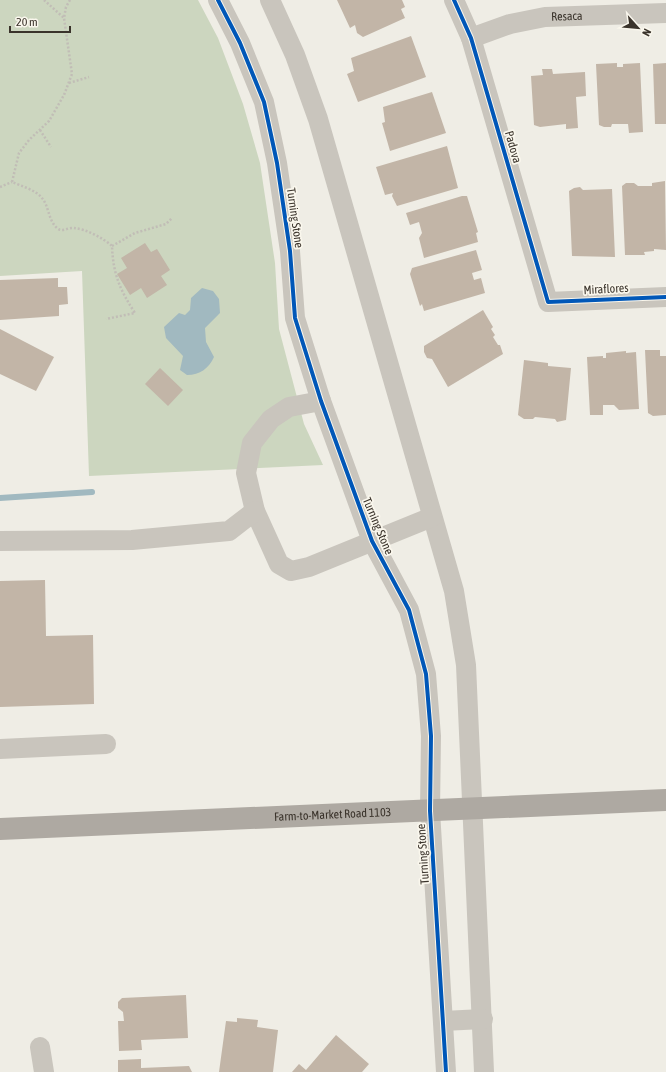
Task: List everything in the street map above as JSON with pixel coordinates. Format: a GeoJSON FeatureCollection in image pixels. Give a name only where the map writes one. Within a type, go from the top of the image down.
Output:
{"type":"FeatureCollection","features":[{"type":"Feature","properties":{"kind":"main road","name":"Farm-to-Market Road 1103"},"geometry":{"type":"LineString","coordinates":[[0,829],[666,800]]}},
{"type":"Feature","properties":{"kind":"street","name":"Turning Stone"},"geometry":{"type":"LineString","coordinates":[[218,0],[240,43],[264,102],[277,163],[290,251],[295,318],[320,401],[372,541],[409,610],[426,674],[431,736],[430,810],[446,1072]]}},
{"type":"Feature","properties":{"kind":"street"},"geometry":{"type":"LineString","coordinates":[[270,0],[295,55],[318,119],[454,591],[466,665],[483,1019],[484,1072]]}},
{"type":"Feature","properties":{"kind":"street","name":"Padova"},"geometry":{"type":"LineString","coordinates":[[454,0],[471,38],[548,302]]}},
{"type":"Feature","properties":{"kind":"street","name":"Resaca"},"geometry":{"type":"LineString","coordinates":[[471,38],[510,24],[545,17],[666,13]]}},
{"type":"Feature","properties":{"kind":"street","name":"Miraflores"},"geometry":{"type":"LineString","coordinates":[[548,302],[666,297]]}},
{"type":"Feature","properties":{"kind":"street"},"geometry":{"type":"LineString","coordinates":[[320,401],[289,407],[271,418],[252,443],[246,473],[255,511],[280,564],[291,571],[309,567],[432,517]]}},
{"type":"Feature","properties":{"kind":"street"},"geometry":{"type":"LineString","coordinates":[[0,541],[132,540],[230,531],[255,511]]}},
{"type":"Feature","properties":{"kind":"street"},"geometry":{"type":"LineString","coordinates":[[0,748],[106,744]]}},
{"type":"Feature","properties":{"kind":"street"},"geometry":{"type":"LineString","coordinates":[[443,1021],[483,1019]]}},
{"type":"Feature","properties":{"kind":"street"},"geometry":{"type":"LineString","coordinates":[[40,1047],[44,1072]]}},
{"type":"Feature","properties":{"kind":"path"},"geometry":{"type":"LineString","coordinates":[[44,0],[64,18]]}},
{"type":"Feature","properties":{"kind":"path"},"geometry":{"type":"LineString","coordinates":[[12,182],[19,153],[29,140],[49,121],[64,95],[72,74],[64,18],[66,7],[70,0]]}},
{"type":"Feature","properties":{"kind":"path"},"geometry":{"type":"LineString","coordinates":[[68,83],[89,76]]}},
{"type":"Feature","properties":{"kind":"path"},"geometry":{"type":"LineString","coordinates":[[40,130],[51,147]]}},
{"type":"Feature","properties":{"kind":"path"},"geometry":{"type":"LineString","coordinates":[[0,187],[12,182],[26,188],[42,198],[57,229],[61,230],[73,227],[106,241],[112,246],[116,280],[135,313],[106,319]]}},
{"type":"Feature","properties":{"kind":"path"},"geometry":{"type":"LineString","coordinates":[[112,246],[135,233],[166,224],[172,218]]}},
{"type":"Feature","properties":{"kind":"green space"},"geometry":{"type":"Polygon","coordinates":[[[0,0],[198,0],[218,38],[243,104],[260,163],[275,263],[279,329],[304,424],[323,465],[89,476],[82,271],[0,276],[0,0]]]}},
{"type":"Feature","properties":{"kind":"water"},"geometry":{"type":"Polygon","coordinates":[[[202,288],[213,291],[219,299],[220,313],[205,328],[206,342],[214,357],[204,370],[196,374],[187,375],[180,370],[183,356],[166,338],[164,327],[179,313],[185,315],[190,310],[191,298],[202,288]]]}},
{"type":"Feature","properties":{"kind":"building"},"geometry":{"type":"Polygon","coordinates":[[[337,0],[402,0],[405,7],[401,9],[405,18],[363,37],[357,33],[355,25],[350,28],[337,0]]]}},
{"type":"Feature","properties":{"kind":"building"},"geometry":{"type":"Polygon","coordinates":[[[411,36],[426,77],[358,102],[347,74],[354,71],[351,58],[411,36]]]}},
{"type":"Feature","properties":{"kind":"building"},"geometry":{"type":"Polygon","coordinates":[[[617,63],[617,67],[623,67],[623,64],[640,63],[643,132],[629,133],[628,124],[612,124],[611,127],[599,125],[596,64],[617,63]]]}},
{"type":"Feature","properties":{"kind":"building"},"geometry":{"type":"Polygon","coordinates":[[[666,63],[666,124],[655,124],[653,64],[666,63]]]}},
{"type":"Feature","properties":{"kind":"building"},"geometry":{"type":"Polygon","coordinates":[[[542,69],[552,69],[553,74],[585,72],[586,96],[576,97],[578,128],[566,129],[566,124],[540,127],[534,125],[531,76],[543,75],[542,69]]]}},
{"type":"Feature","properties":{"kind":"building"},"geometry":{"type":"Polygon","coordinates":[[[432,92],[446,133],[390,151],[382,123],[385,122],[383,107],[432,92]]]}},
{"type":"Feature","properties":{"kind":"building"},"geometry":{"type":"Polygon","coordinates":[[[447,146],[458,188],[397,206],[392,196],[393,193],[385,195],[376,167],[447,146]]]}},
{"type":"Feature","properties":{"kind":"building"},"geometry":{"type":"Polygon","coordinates":[[[665,181],[666,250],[654,249],[654,251],[644,252],[645,255],[625,255],[622,186],[626,183],[634,183],[638,186],[652,186],[652,183],[665,181]]]}},
{"type":"Feature","properties":{"kind":"building"},"geometry":{"type":"Polygon","coordinates":[[[580,187],[583,190],[612,189],[615,257],[572,256],[569,191],[580,187]]]}},
{"type":"Feature","properties":{"kind":"building"},"geometry":{"type":"Polygon","coordinates":[[[462,196],[467,196],[478,232],[476,233],[478,242],[424,258],[419,238],[422,233],[419,222],[410,225],[406,213],[462,196]]]}},
{"type":"Feature","properties":{"kind":"building"},"geometry":{"type":"Polygon","coordinates":[[[145,243],[151,252],[157,249],[170,270],[161,276],[167,285],[147,298],[141,288],[130,295],[117,274],[127,268],[121,258],[145,243]]]}},
{"type":"Feature","properties":{"kind":"building"},"geometry":{"type":"Polygon","coordinates":[[[476,250],[482,270],[472,273],[474,280],[481,278],[485,293],[424,311],[422,304],[420,306],[410,274],[412,268],[476,250]]]}},
{"type":"Feature","properties":{"kind":"building"},"geometry":{"type":"Polygon","coordinates":[[[58,278],[58,287],[67,287],[68,304],[59,305],[59,316],[0,320],[0,280],[58,278]]]}},
{"type":"Feature","properties":{"kind":"building"},"geometry":{"type":"Polygon","coordinates":[[[483,310],[493,327],[491,329],[495,335],[493,337],[498,345],[500,345],[503,354],[448,387],[432,359],[427,358],[424,352],[424,346],[483,310]]]}},
{"type":"Feature","properties":{"kind":"building"},"geometry":{"type":"Polygon","coordinates":[[[0,329],[54,357],[36,391],[0,374],[0,329]]]}},
{"type":"Feature","properties":{"kind":"building"},"geometry":{"type":"Polygon","coordinates":[[[645,350],[660,350],[660,356],[666,356],[666,415],[653,416],[648,413],[645,350]]]}},
{"type":"Feature","properties":{"kind":"building"},"geometry":{"type":"Polygon","coordinates":[[[626,351],[626,353],[636,352],[639,409],[619,410],[614,405],[603,405],[603,415],[590,415],[587,357],[603,356],[603,358],[606,358],[606,353],[626,351]]]}},
{"type":"Feature","properties":{"kind":"building"},"geometry":{"type":"Polygon","coordinates":[[[524,360],[548,363],[548,366],[571,368],[566,420],[557,422],[555,419],[535,417],[533,419],[524,419],[518,415],[524,360]]]}},
{"type":"Feature","properties":{"kind":"building"},"geometry":{"type":"Polygon","coordinates":[[[160,368],[183,390],[168,406],[145,384],[160,368]]]}},
{"type":"Feature","properties":{"kind":"building"},"geometry":{"type":"Polygon","coordinates":[[[45,580],[46,636],[93,635],[94,704],[0,707],[0,581],[45,580]]]}},
{"type":"Feature","properties":{"kind":"building"},"geometry":{"type":"Polygon","coordinates":[[[186,995],[188,1038],[141,1040],[142,1050],[119,1051],[118,1021],[124,1021],[123,1012],[118,1008],[118,1002],[122,998],[186,995]]]}},
{"type":"Feature","properties":{"kind":"building"},"geometry":{"type":"Polygon","coordinates":[[[237,1018],[258,1020],[257,1027],[278,1030],[273,1072],[219,1072],[226,1021],[237,1022],[237,1018]]]}},
{"type":"Feature","properties":{"kind":"building"},"geometry":{"type":"Polygon","coordinates":[[[336,1035],[369,1064],[362,1072],[292,1072],[299,1064],[306,1070],[336,1035]]]}},
{"type":"Feature","properties":{"kind":"building"},"geometry":{"type":"Polygon","coordinates":[[[141,1059],[141,1068],[189,1066],[192,1072],[118,1072],[118,1060],[141,1059]]]}},
{"type":"Feature","properties":{"kind":"waterway"},"geometry":{"type":"LineString","coordinates":[[0,498],[92,492]]}},
{"type":"Feature","properties":{"kind":"cycle path"},"geometry":{"type":"LineString","coordinates":[[218,0],[240,43],[264,102],[277,163],[290,251],[295,318],[321,401],[372,541],[409,610],[426,674],[431,736],[430,811],[446,1072]]}},
{"type":"Feature","properties":{"kind":"cycle path"},"geometry":{"type":"LineString","coordinates":[[454,0],[471,38],[548,302],[666,297]]}}]}
